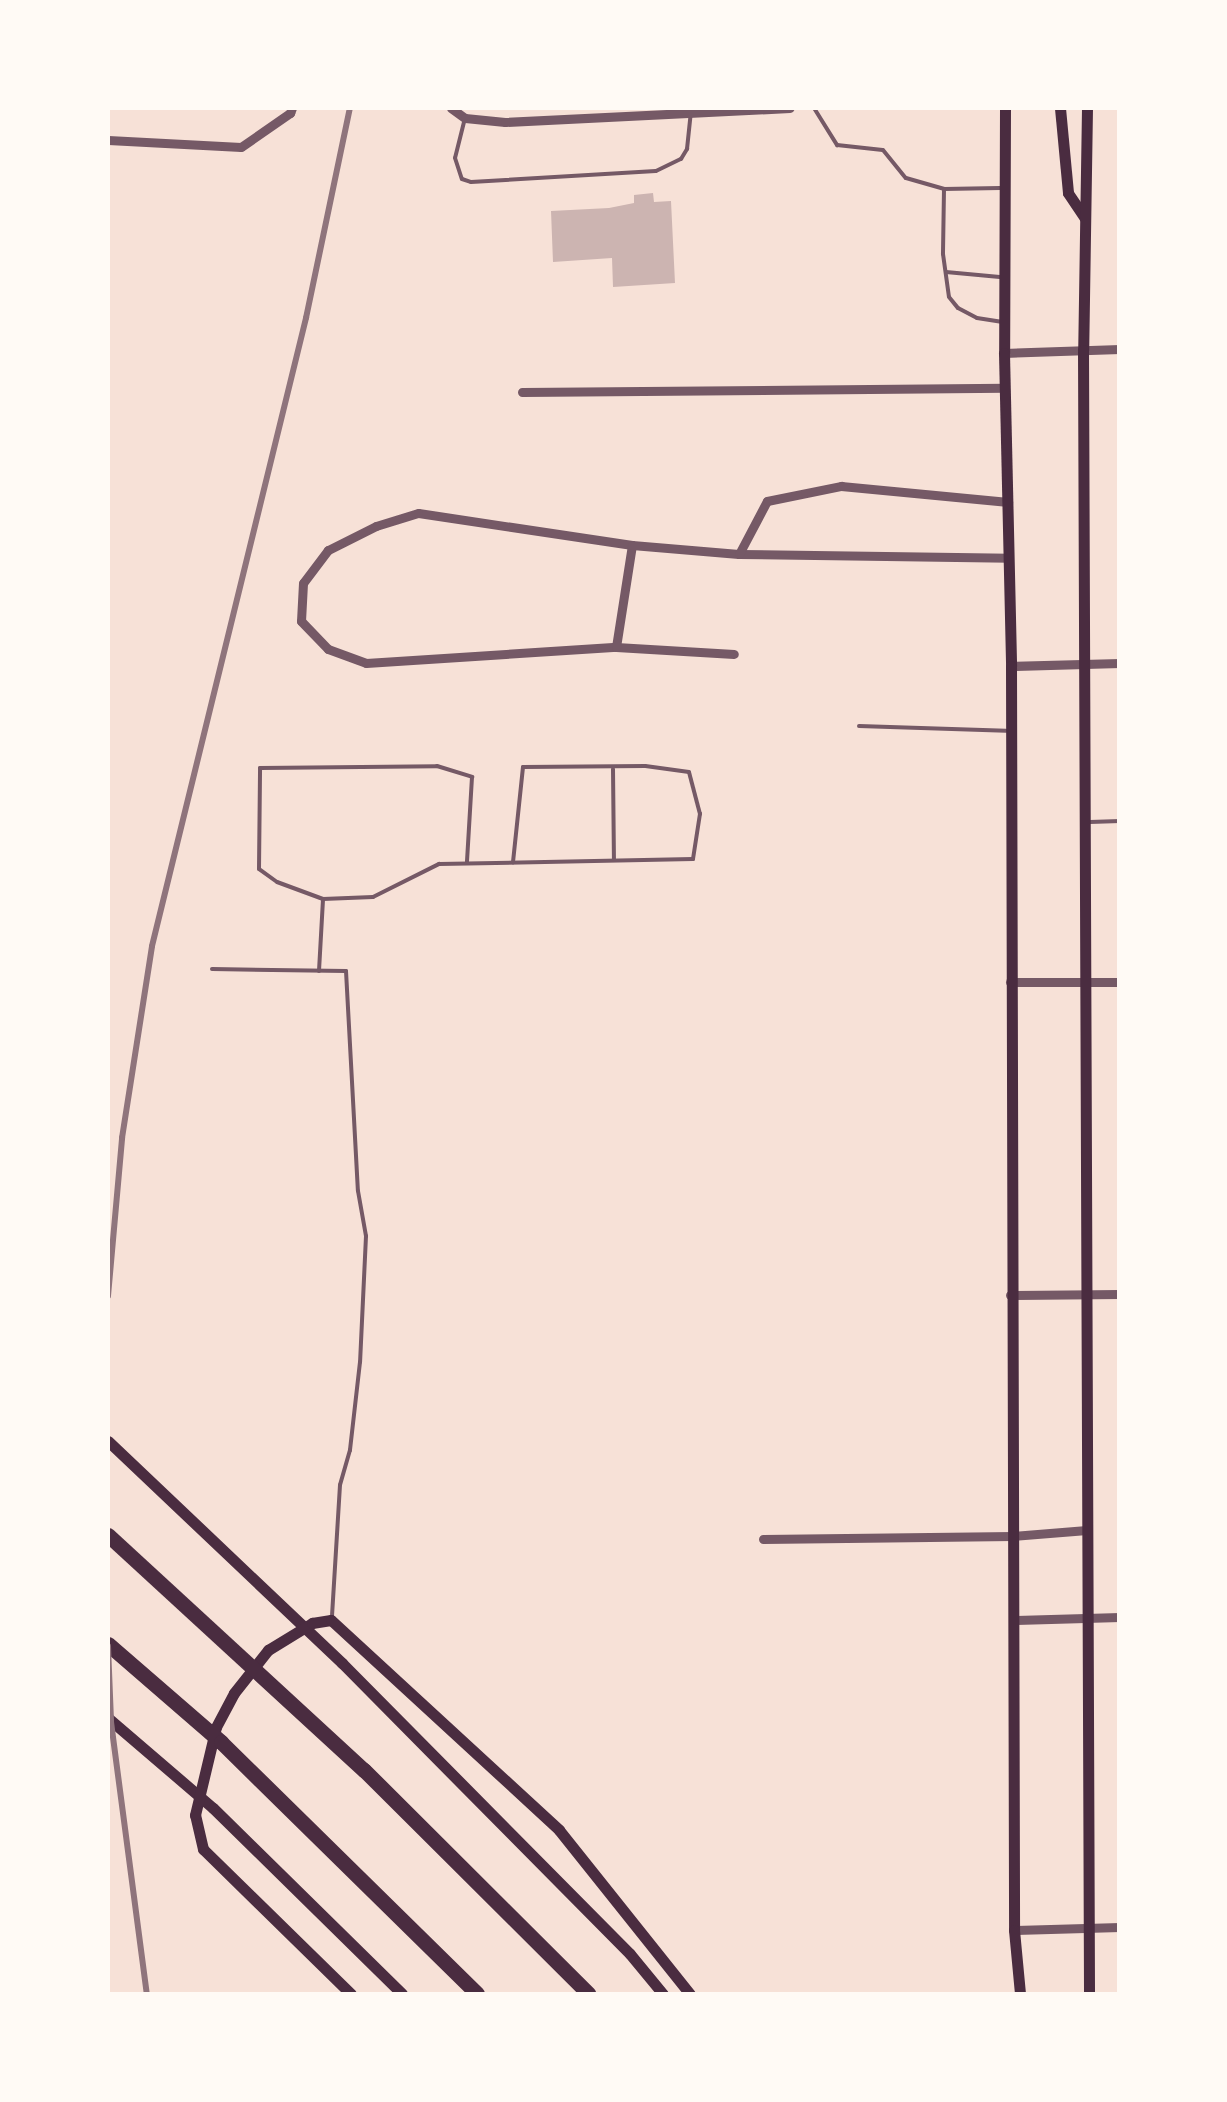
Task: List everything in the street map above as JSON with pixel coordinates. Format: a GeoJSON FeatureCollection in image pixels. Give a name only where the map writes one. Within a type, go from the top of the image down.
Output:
{"type":"FeatureCollection","features":[{"type":"Feature","properties":{"kind":"highway"},"geometry":{"type":"LineString","coordinates":[[108,1535],[391,1796],[588,1994]]}},
{"type":"Feature","properties":{"kind":"highway"},"geometry":{"type":"LineString","coordinates":[[108,1644],[221,1742],[478,1994]]}},
{"type":"Feature","properties":{"kind":"main road"},"geometry":{"type":"LineString","coordinates":[[1005,108],[1004,353],[1012,666],[1014,1930],[1020,1994]]}},
{"type":"Feature","properties":{"kind":"main road"},"geometry":{"type":"LineString","coordinates":[[1060,108],[1068,194],[1085,218]]}},
{"type":"Feature","properties":{"kind":"main road"},"geometry":{"type":"LineString","coordinates":[[1087,108],[1083,350],[1089,1994]]}},
{"type":"Feature","properties":{"kind":"main road"},"geometry":{"type":"LineString","coordinates":[[108,1441],[342,1663],[630,1954],[663,1994]]}},
{"type":"Feature","properties":{"kind":"main road"},"geometry":{"type":"LineString","coordinates":[[351,1994],[202,1850],[195,1814],[216,1728],[234,1693],[268,1650],[312,1622],[331,1620],[558,1830],[690,1994]]}},
{"type":"Feature","properties":{"kind":"main road"},"geometry":{"type":"LineString","coordinates":[[108,1718],[213,1808],[402,1994]]}},
{"type":"Feature","properties":{"kind":"street"},"geometry":{"type":"LineString","coordinates":[[108,140],[241,147],[292,108]]}},
{"type":"Feature","properties":{"kind":"street"},"geometry":{"type":"LineString","coordinates":[[451,108],[466,118],[506,122],[790,108]]}},
{"type":"Feature","properties":{"kind":"street"},"geometry":{"type":"LineString","coordinates":[[1004,353],[1120,350]]}},
{"type":"Feature","properties":{"kind":"street"},"geometry":{"type":"LineString","coordinates":[[522,392],[1005,388]]}},
{"type":"Feature","properties":{"kind":"street"},"geometry":{"type":"LineString","coordinates":[[739,554],[767,501],[842,486],[1008,502]]}},
{"type":"Feature","properties":{"kind":"street"},"geometry":{"type":"LineString","coordinates":[[734,654],[616,648],[366,663],[328,649],[301,622],[303,584],[328,550],[418,513],[632,545],[739,554],[1009,558]]}},
{"type":"Feature","properties":{"kind":"street"},"geometry":{"type":"LineString","coordinates":[[616,648],[632,545]]}},
{"type":"Feature","properties":{"kind":"street"},"geometry":{"type":"LineString","coordinates":[[1012,666],[1120,663]]}},
{"type":"Feature","properties":{"kind":"street"},"geometry":{"type":"LineString","coordinates":[[1010,982],[1120,982]]}},
{"type":"Feature","properties":{"kind":"street"},"geometry":{"type":"LineString","coordinates":[[1010,1295],[1120,1294]]}},
{"type":"Feature","properties":{"kind":"street"},"geometry":{"type":"LineString","coordinates":[[763,1539],[1013,1536],[1087,1530]]}},
{"type":"Feature","properties":{"kind":"street"},"geometry":{"type":"LineString","coordinates":[[1016,1620],[1120,1617]]}},
{"type":"Feature","properties":{"kind":"street"},"geometry":{"type":"LineString","coordinates":[[1014,1930],[1120,1927]]}},
{"type":"Feature","properties":{"kind":"lane"},"geometry":{"type":"LineString","coordinates":[[814,108],[837,146],[883,150],[906,178],[944,189],[1004,188]]}},
{"type":"Feature","properties":{"kind":"lane"},"geometry":{"type":"LineString","coordinates":[[466,118],[455,158],[462,179],[471,182],[667,167],[687,150],[691,113]]}},
{"type":"Feature","properties":{"kind":"lane"},"geometry":{"type":"LineString","coordinates":[[944,189],[949,297],[958,308],[1004,322]]}},
{"type":"Feature","properties":{"kind":"lane"},"geometry":{"type":"LineString","coordinates":[[946,272],[1004,278]]}},
{"type":"Feature","properties":{"kind":"lane"},"geometry":{"type":"LineString","coordinates":[[860,726],[1011,731]]}},
{"type":"Feature","properties":{"kind":"lane"},"geometry":{"type":"LineString","coordinates":[[467,864],[472,777],[438,766],[260,768],[260,869],[277,882],[323,899],[373,896],[439,864],[467,864],[614,860],[693,859],[700,814],[689,772],[523,767],[513,862]]}},
{"type":"Feature","properties":{"kind":"lane"},"geometry":{"type":"LineString","coordinates":[[613,768],[614,860]]}},
{"type":"Feature","properties":{"kind":"lane"},"geometry":{"type":"LineString","coordinates":[[1085,822],[1120,821]]}},
{"type":"Feature","properties":{"kind":"lane"},"geometry":{"type":"LineString","coordinates":[[319,971],[323,899]]}},
{"type":"Feature","properties":{"kind":"lane"},"geometry":{"type":"LineString","coordinates":[[212,970],[346,971],[358,1191],[366,1236],[360,1362],[350,1450],[340,1485],[340,1543],[331,1620]]}},
{"type":"Feature","properties":{"kind":"building"},"geometry":{"type":"Polygon","coordinates":[[[653,193],[654,202],[671,201],[675,283],[613,287],[612,258],[553,262],[551,211],[609,208],[634,203],[634,195],[653,193]]]}},
{"type":"Feature","properties":{"kind":"railway"},"geometry":{"type":"LineString","coordinates":[[108,1296],[122,1138],[152,946],[306,318],[350,108]]}},
{"type":"Feature","properties":{"kind":"railway"},"geometry":{"type":"LineString","coordinates":[[108,1646],[111,1722],[147,1994]]}}]}
